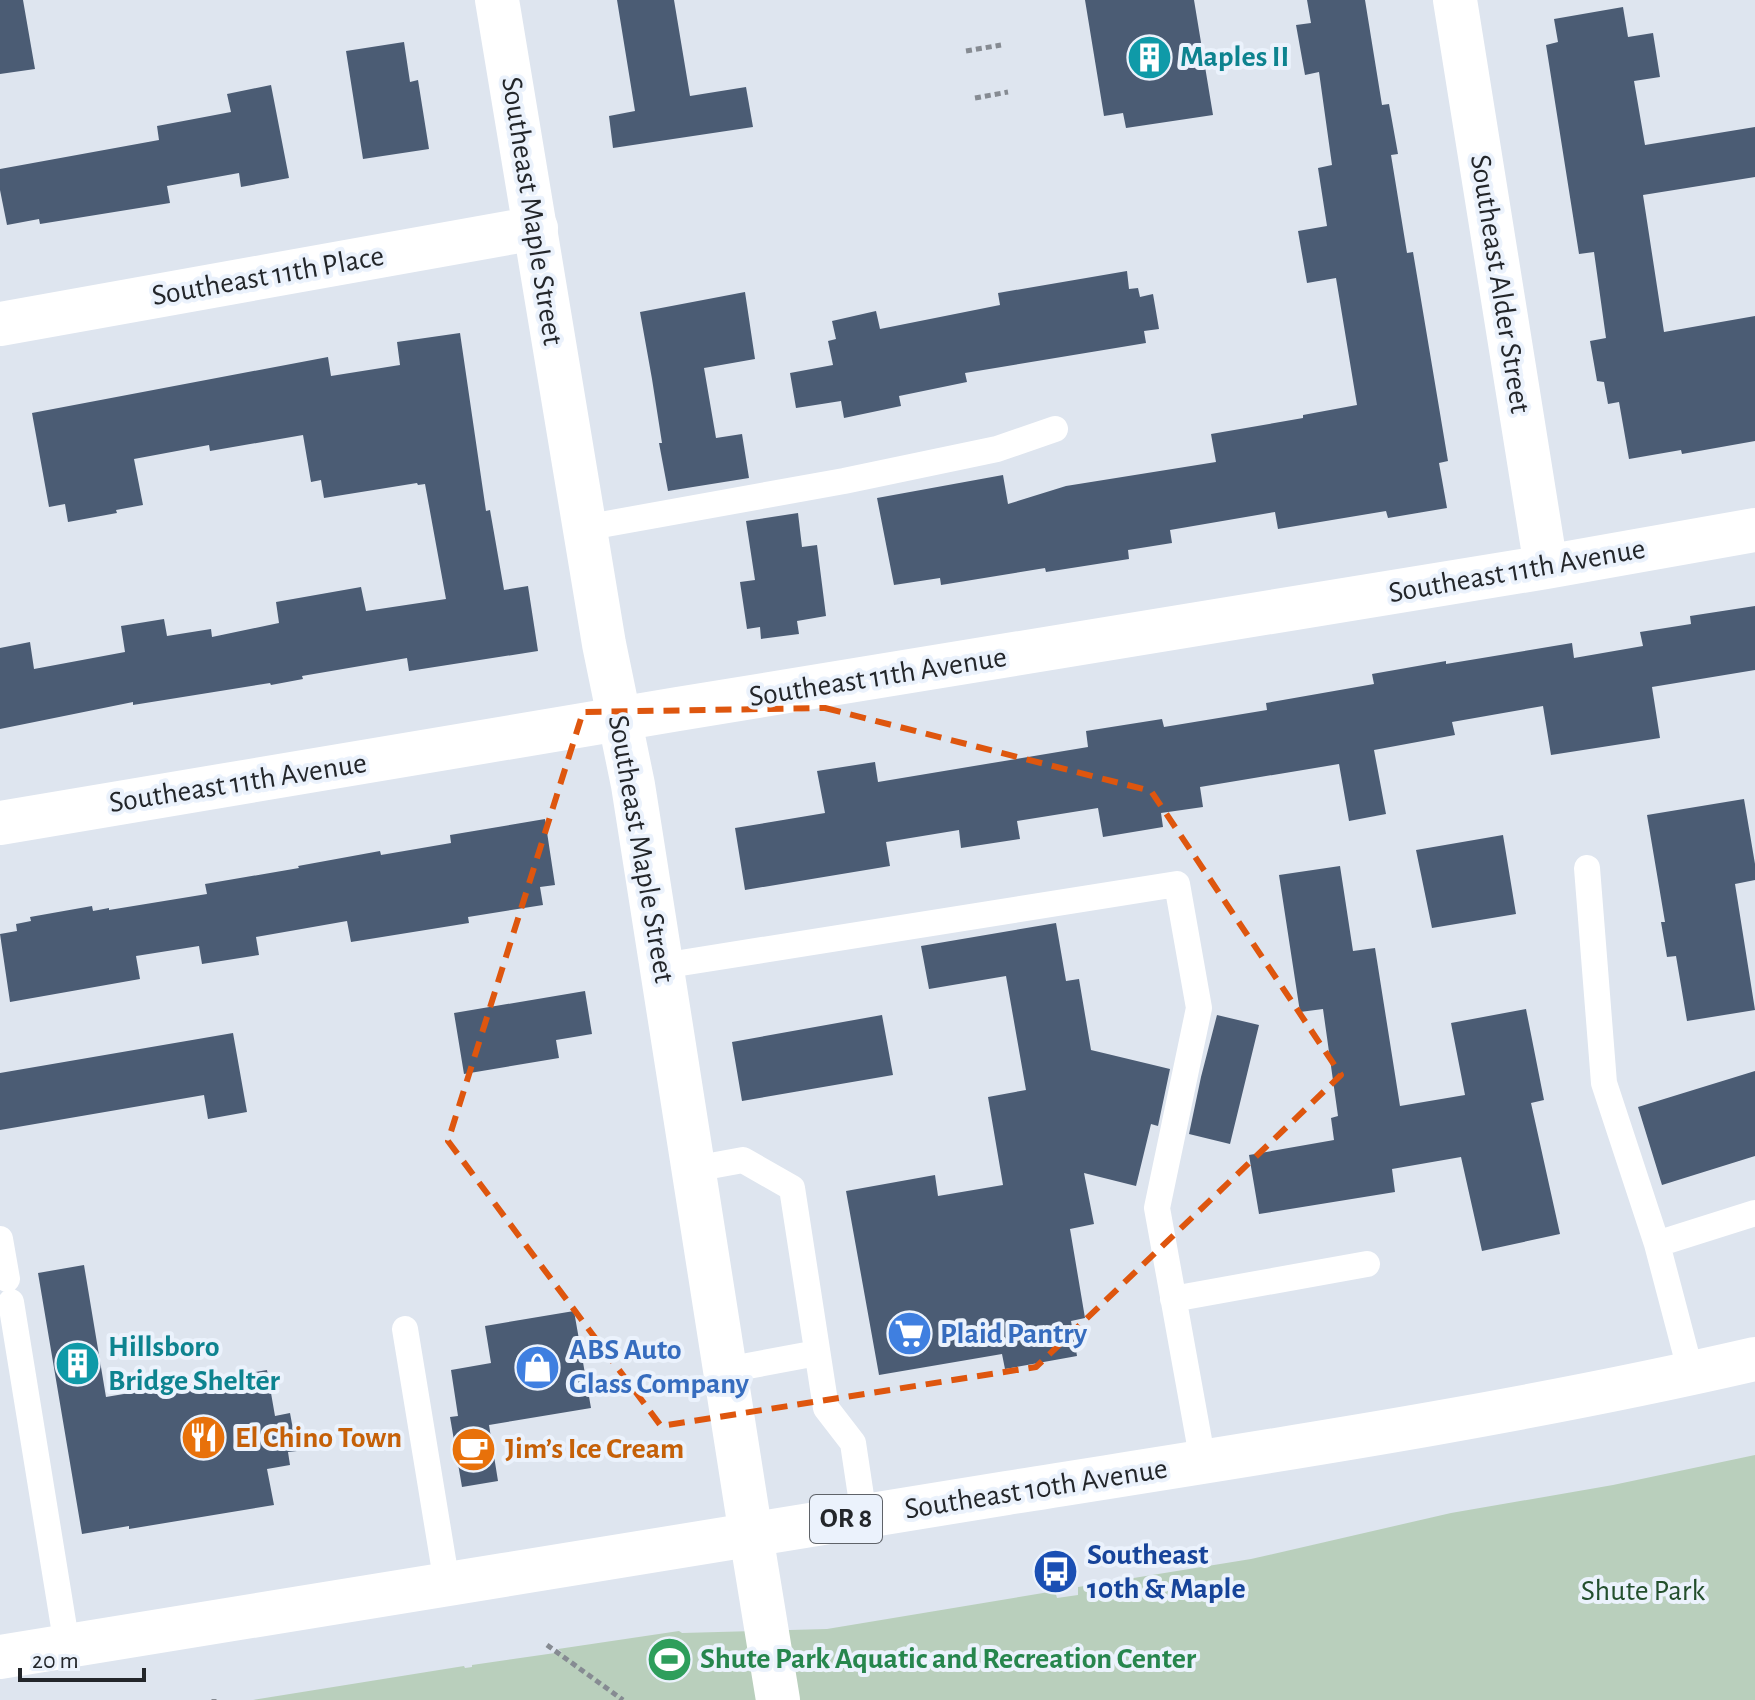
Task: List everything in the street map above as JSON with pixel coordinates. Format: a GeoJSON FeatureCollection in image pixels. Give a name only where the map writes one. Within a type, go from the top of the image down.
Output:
{"type":"FeatureCollection","features":[{"type":"Feature","properties":{"kind":"street","name":"Southeast Maple Street"},"geometry":{"type":"LineString","coordinates":[[497,0],[604,644],[633,785],[778,1700]]}},
{"type":"Feature","properties":{"kind":"street","name":"Southeast Alder Street"},"geometry":{"type":"LineString","coordinates":[[1455,0],[1546,567]]}},
{"type":"Feature","properties":{"kind":"street","name":"Southeast 11th Place"},"geometry":{"type":"LineString","coordinates":[[0,324],[536,228]]}},
{"type":"Feature","properties":{"kind":"street","name":"Southeast 11th Avenue"},"geometry":{"type":"LineString","coordinates":[[0,823],[1755,530]]}},
{"type":"Feature","properties":{"kind":"street","name":"OR 8"},"geometry":{"type":"LineString","coordinates":[[1691,1373],[1755,1359]]}},
{"type":"Feature","properties":{"kind":"street","name":"Southeast 10th Avenue"},"geometry":{"type":"LineString","coordinates":[[0,1657],[1203,1462],[1476,1415],[1691,1373]]}},
{"type":"Feature","properties":{"kind":"lane"},"geometry":{"type":"LineString","coordinates":[[584,528],[719,505],[997,449],[1055,429]]}},
{"type":"Feature","properties":{"kind":"lane"},"geometry":{"type":"LineString","coordinates":[[1587,868],[1604,1083],[1657,1244],[1691,1373]]}},
{"type":"Feature","properties":{"kind":"lane"},"geometry":{"type":"LineString","coordinates":[[662,966],[1177,884],[1199,1008],[1157,1208],[1203,1462]]}},
{"type":"Feature","properties":{"kind":"lane"},"geometry":{"type":"LineString","coordinates":[[694,1169],[743,1160],[792,1188],[826,1408],[853,1443],[864,1516]]}},
{"type":"Feature","properties":{"kind":"lane"},"geometry":{"type":"LineString","coordinates":[[1657,1244],[1755,1213]]}},
{"type":"Feature","properties":{"kind":"lane"},"geometry":{"type":"LineString","coordinates":[[0,1239],[67,1646]]}},
{"type":"Feature","properties":{"kind":"lane"},"geometry":{"type":"LineString","coordinates":[[1173,1299],[1367,1264]]}},
{"type":"Feature","properties":{"kind":"lane"},"geometry":{"type":"LineString","coordinates":[[405,1329],[447,1584]]}},
{"type":"Feature","properties":{"kind":"lane"},"geometry":{"type":"LineString","coordinates":[[726,1370],[817,1353]]}},
{"type":"Feature","properties":{"kind":"path"},"geometry":{"type":"LineString","coordinates":[[966,51],[1001,45]]}},
{"type":"Feature","properties":{"kind":"path"},"geometry":{"type":"LineString","coordinates":[[975,98],[1008,92]]}},
{"type":"Feature","properties":{"kind":"path"},"geometry":{"type":"LineString","coordinates":[[547,1645],[623,1700]]}},
{"type":"Feature","properties":{"kind":"highlighted area"},"geometry":{"type":"Polygon","coordinates":[[[825,708],[1151,791],[1341,1075],[1036,1367],[661,1426],[448,1141],[583,712],[825,708]]]}},
{"type":"Feature","properties":{"kind":"green space","name":"Shute Park"},"geometry":{"type":"Polygon","coordinates":[[[1755,1455],[1755,1700],[253,1700],[472,1667],[562,1652],[558,1649],[679,1631],[827,1629],[1055,1591],[1057,1598],[1078,1595],[1078,1587],[1251,1559],[1451,1513],[1613,1485],[1755,1455]]]}},
{"type":"Feature","properties":{"kind":"building"},"geometry":{"type":"Polygon","coordinates":[[[0,0],[23,0],[35,69],[0,74],[0,0]]]}},
{"type":"Feature","properties":{"kind":"building"},"geometry":{"type":"Polygon","coordinates":[[[617,0],[674,0],[690,96],[746,87],[753,127],[613,148],[609,116],[635,111],[617,0]]]}},
{"type":"Feature","properties":{"kind":"building","name":"Maples II"},"geometry":{"type":"Polygon","coordinates":[[[1085,0],[1194,0],[1213,115],[1126,128],[1123,113],[1104,116],[1085,0]]]}},
{"type":"Feature","properties":{"kind":"building"},"geometry":{"type":"Polygon","coordinates":[[[1307,0],[1365,0],[1382,105],[1389,104],[1398,154],[1391,155],[1407,253],[1413,252],[1448,461],[1439,463],[1447,508],[1388,518],[1386,511],[1278,529],[1275,512],[1170,530],[1172,543],[1128,550],[1129,559],[1046,572],[1045,568],[941,585],[940,578],[894,585],[877,498],[1003,475],[1008,504],[1066,486],[1216,462],[1211,434],[1357,405],[1336,278],[1307,283],[1298,231],[1327,226],[1318,168],[1332,165],[1319,72],[1305,75],[1296,25],[1311,23],[1307,0]]]}},
{"type":"Feature","properties":{"kind":"building"},"geometry":{"type":"Polygon","coordinates":[[[1623,7],[1628,37],[1653,33],[1660,77],[1634,81],[1645,145],[1755,127],[1755,177],[1643,195],[1664,332],[1755,316],[1755,441],[1682,454],[1681,450],[1629,459],[1619,402],[1608,404],[1604,382],[1597,381],[1590,341],[1606,338],[1594,252],[1579,254],[1546,45],[1558,42],[1554,19],[1623,7]]]}},
{"type":"Feature","properties":{"kind":"building"},"geometry":{"type":"Polygon","coordinates":[[[404,42],[410,82],[418,80],[429,149],[363,159],[346,51],[404,42]]]}},
{"type":"Feature","properties":{"kind":"building"},"geometry":{"type":"Polygon","coordinates":[[[271,85],[289,178],[241,187],[239,173],[167,186],[170,203],[40,224],[39,219],[7,225],[0,190],[0,169],[159,140],[157,126],[231,112],[227,94],[271,85]]]}},
{"type":"Feature","properties":{"kind":"building"},"geometry":{"type":"Polygon","coordinates":[[[1127,271],[1129,289],[1138,288],[1140,297],[1153,294],[1159,329],[1144,331],[1146,343],[965,373],[967,382],[899,396],[901,406],[844,418],[841,401],[796,408],[790,373],[833,365],[828,341],[836,339],[832,321],[876,311],[880,329],[1000,305],[998,293],[1127,271]]]}},
{"type":"Feature","properties":{"kind":"building"},"geometry":{"type":"Polygon","coordinates":[[[745,292],[755,359],[704,368],[716,438],[742,434],[749,478],[668,491],[640,312],[745,292]]]}},
{"type":"Feature","properties":{"kind":"building"},"geometry":{"type":"Polygon","coordinates":[[[460,333],[486,511],[490,510],[504,590],[528,586],[538,651],[409,671],[407,658],[302,676],[303,679],[271,685],[133,705],[133,702],[0,729],[0,648],[30,642],[34,669],[125,652],[121,626],[164,619],[167,636],[211,629],[212,637],[279,623],[276,602],[361,587],[366,611],[446,599],[425,484],[324,498],[321,480],[311,482],[303,435],[210,451],[209,445],[134,459],[143,505],[68,522],[65,504],[49,507],[32,413],[328,357],[331,376],[400,365],[397,342],[460,333]]]}},
{"type":"Feature","properties":{"kind":"building"},"geometry":{"type":"Polygon","coordinates":[[[798,513],[802,547],[817,545],[826,616],[797,621],[799,634],[761,639],[760,627],[747,629],[740,582],[755,580],[746,521],[798,513]]]}},
{"type":"Feature","properties":{"kind":"building"},"geometry":{"type":"Polygon","coordinates":[[[1755,606],[1755,670],[1652,687],[1660,738],[1551,755],[1543,706],[1452,722],[1455,735],[1374,750],[1386,814],[1349,821],[1339,764],[1200,787],[1203,807],[1161,813],[1163,827],[1103,837],[1098,808],[1017,821],[1020,839],[961,848],[959,830],[886,842],[890,866],[745,890],[735,828],[825,813],[817,771],[875,762],[878,782],[1088,747],[1086,731],[1162,719],[1164,727],[1267,710],[1266,703],[1374,684],[1372,674],[1446,661],[1446,664],[1572,643],[1574,658],[1643,646],[1640,632],[1691,624],[1690,616],[1755,606]]]}},
{"type":"Feature","properties":{"kind":"building"},"geometry":{"type":"Polygon","coordinates":[[[1744,799],[1755,880],[1735,884],[1755,1010],[1687,1021],[1676,956],[1667,957],[1661,922],[1665,922],[1647,815],[1744,799]]]}},
{"type":"Feature","properties":{"kind":"building"},"geometry":{"type":"Polygon","coordinates":[[[545,819],[555,885],[540,887],[543,905],[468,917],[469,923],[351,942],[347,921],[256,937],[259,955],[202,964],[199,946],[136,956],[140,979],[10,1002],[0,934],[17,931],[16,924],[31,921],[30,917],[92,906],[93,911],[109,910],[207,894],[205,884],[380,851],[381,855],[451,843],[450,835],[545,819]]]}},
{"type":"Feature","properties":{"kind":"building"},"geometry":{"type":"Polygon","coordinates":[[[1503,835],[1516,914],[1432,928],[1416,850],[1503,835]]]}},
{"type":"Feature","properties":{"kind":"building"},"geometry":{"type":"Polygon","coordinates":[[[1340,866],[1353,951],[1375,948],[1400,1106],[1465,1095],[1451,1023],[1526,1009],[1544,1100],[1531,1103],[1560,1234],[1482,1251],[1461,1157],[1392,1169],[1395,1192],[1259,1214],[1249,1155],[1334,1140],[1331,1118],[1338,1116],[1323,1009],[1300,1012],[1279,875],[1340,866]]]}},
{"type":"Feature","properties":{"kind":"building"},"geometry":{"type":"Polygon","coordinates":[[[1056,923],[1066,981],[1079,979],[1091,1050],[1170,1069],[1158,1126],[1151,1124],[1136,1186],[1084,1173],[1094,1224],[1070,1229],[1085,1318],[1071,1321],[1077,1356],[1005,1369],[1002,1354],[879,1375],[846,1191],[935,1175],[938,1196],[1003,1185],[988,1097],[1026,1090],[1006,976],[929,989],[921,946],[1056,923]]]}},
{"type":"Feature","properties":{"kind":"building"},"geometry":{"type":"Polygon","coordinates":[[[585,991],[592,1034],[556,1040],[559,1058],[464,1074],[454,1013],[585,991]]]}},
{"type":"Feature","properties":{"kind":"building"},"geometry":{"type":"Polygon","coordinates":[[[882,1015],[893,1075],[742,1101],[732,1042],[882,1015]]]}},
{"type":"Feature","properties":{"kind":"building"},"geometry":{"type":"Polygon","coordinates":[[[1217,1015],[1259,1025],[1230,1144],[1189,1134],[1217,1015]]]}},
{"type":"Feature","properties":{"kind":"building"},"geometry":{"type":"Polygon","coordinates":[[[233,1033],[247,1112],[208,1119],[204,1095],[0,1130],[0,1073],[233,1033]]]}},
{"type":"Feature","properties":{"kind":"building"},"geometry":{"type":"Polygon","coordinates":[[[1755,1071],[1755,1156],[1662,1185],[1638,1107],[1755,1071]]]}},
{"type":"Feature","properties":{"kind":"building","name":"El Chino Town"},"geometry":{"type":"Polygon","coordinates":[[[84,1265],[106,1397],[267,1370],[275,1416],[290,1413],[297,1451],[288,1452],[290,1465],[267,1469],[274,1505],[82,1534],[38,1273],[84,1265]]]}},
{"type":"Feature","properties":{"kind":"building","name":"ABS Auto Glass Company"},"geometry":{"type":"Polygon","coordinates":[[[574,1311],[591,1408],[489,1425],[498,1481],[462,1487],[450,1417],[458,1416],[451,1370],[491,1363],[485,1326],[574,1311]]]}},
{"type":"Feature","properties":{"kind":"place","name":"Maples II"},"geometry":{"type":"Point","coordinates":[1149,57]}},
{"type":"Feature","properties":{"kind":"place","name":"Plaid Pantry"},"geometry":{"type":"Point","coordinates":[909,1334]}},
{"type":"Feature","properties":{"kind":"place","name":"Hillsboro Bridge Shelter"},"geometry":{"type":"Point","coordinates":[77,1364]}},
{"type":"Feature","properties":{"kind":"place","name":"ABS Auto Glass Company"},"geometry":{"type":"Point","coordinates":[538,1367]}},
{"type":"Feature","properties":{"kind":"place","name":"El Chino Town"},"geometry":{"type":"Point","coordinates":[204,1438]}},
{"type":"Feature","properties":{"kind":"place","name":"Jim’s Ice Cream"},"geometry":{"type":"Point","coordinates":[474,1449]}},
{"type":"Feature","properties":{"kind":"place","name":"Southeast 10th & Maple"},"geometry":{"type":"Point","coordinates":[1056,1572]}},
{"type":"Feature","properties":{"kind":"place","name":"Shute Park Aquatic and Recreation Center"},"geometry":{"type":"Point","coordinates":[669,1659]}}]}
